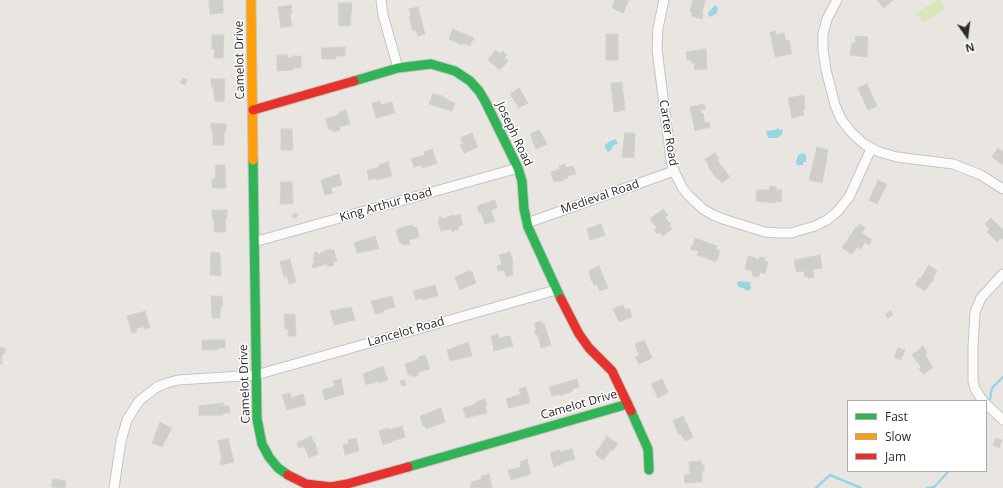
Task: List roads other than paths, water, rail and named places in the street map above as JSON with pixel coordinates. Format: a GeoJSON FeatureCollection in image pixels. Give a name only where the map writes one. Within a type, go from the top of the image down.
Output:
{"type":"FeatureCollection","features":[{"type":"Feature","properties":{"kind":"street","name":"Camelot Drive"},"geometry":{"type":"LineString","coordinates":[[251,0],[256,419],[265,451],[278,468],[299,482],[318,487],[332,487],[348,484],[628,404]]}},
{"type":"Feature","properties":{"kind":"street"},"geometry":{"type":"LineString","coordinates":[[381,0],[383,15],[398,68]]}},
{"type":"Feature","properties":{"kind":"street","name":"Carter Road"},"geometry":{"type":"LineString","coordinates":[[664,0],[658,28],[658,60],[671,160],[674,171],[688,195],[695,203],[713,215],[764,232],[791,233],[815,226],[827,220],[837,212],[849,197],[871,149]]}},
{"type":"Feature","properties":{"kind":"street"},"geometry":{"type":"LineString","coordinates":[[837,0],[827,19],[823,42],[825,63],[831,90],[838,112],[846,126],[857,138],[871,149],[897,157],[944,162],[963,167],[981,174],[1003,189]]}},
{"type":"Feature","properties":{"kind":"street","name":"Joseph Road"},"geometry":{"type":"LineString","coordinates":[[253,110],[398,68],[417,65],[437,65],[455,71],[466,77],[479,91],[485,101],[518,168],[522,181],[527,223],[556,290],[579,334],[589,348],[612,371],[647,445],[649,457],[648,470]]}},
{"type":"Feature","properties":{"kind":"street","name":"King Arthur Road"},"geometry":{"type":"LineString","coordinates":[[254,242],[518,168]]}},
{"type":"Feature","properties":{"kind":"street","name":"Medieval Road"},"geometry":{"type":"LineString","coordinates":[[527,223],[674,171]]}},
{"type":"Feature","properties":{"kind":"street"},"geometry":{"type":"LineString","coordinates":[[982,400],[975,389],[973,377],[975,312],[981,298],[1003,274]]}},
{"type":"Feature","properties":{"kind":"street","name":"Lancelot Road"},"geometry":{"type":"LineString","coordinates":[[114,488],[121,441],[127,420],[139,401],[167,383],[178,380],[256,375],[556,290]]}},
{"type":"Feature","properties":{"kind":"street"},"geometry":{"type":"LineString","coordinates":[[987,405],[1003,420]]}},
{"type":"Feature","properties":{"kind":"water"},"geometry":{"type":"Polygon","coordinates":[[[714,6],[717,6],[718,10],[716,14],[709,17],[708,13],[714,6]]]}},
{"type":"Feature","properties":{"kind":"water"},"geometry":{"type":"Polygon","coordinates":[[[778,128],[780,130],[782,129],[782,135],[777,138],[768,138],[766,131],[775,130],[778,128]]]}},
{"type":"Feature","properties":{"kind":"water"},"geometry":{"type":"Polygon","coordinates":[[[615,139],[618,143],[608,152],[605,145],[615,139]]]}},
{"type":"Feature","properties":{"kind":"water"},"geometry":{"type":"Polygon","coordinates":[[[804,153],[806,156],[806,162],[803,162],[803,165],[797,165],[796,162],[798,155],[804,153]]]}},
{"type":"Feature","properties":{"kind":"water"},"geometry":{"type":"Polygon","coordinates":[[[737,282],[750,282],[751,289],[747,291],[738,287],[737,282]]]}},
{"type":"Feature","properties":{"kind":"waterway"},"geometry":{"type":"LineString","coordinates":[[990,399],[992,388],[1003,377]]}},
{"type":"Feature","properties":{"kind":"waterway"},"geometry":{"type":"LineString","coordinates":[[927,488],[934,487],[948,472]]}},
{"type":"Feature","properties":{"kind":"waterway"},"geometry":{"type":"LineString","coordinates":[[816,488],[830,475],[861,488]]}}]}
